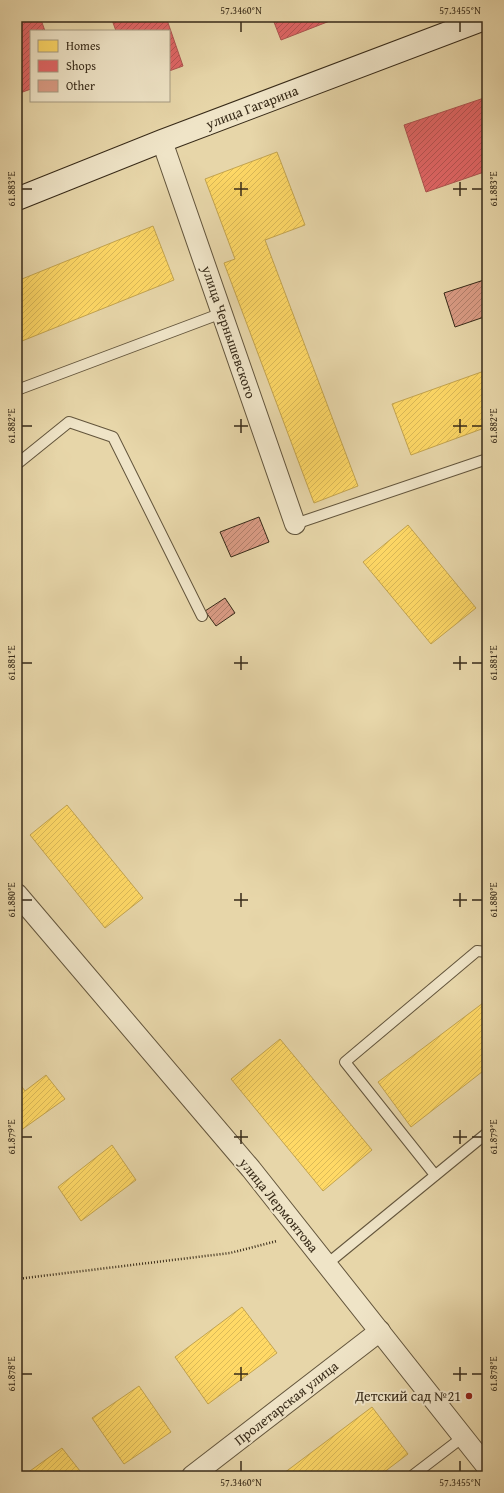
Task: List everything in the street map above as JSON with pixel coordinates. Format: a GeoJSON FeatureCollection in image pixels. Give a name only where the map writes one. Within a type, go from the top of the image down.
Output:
{"type":"FeatureCollection","features":[{"type":"Feature","properties":{"kind":"main road","name":"улица Гагарина"},"geometry":{"type":"LineString","coordinates":[[17,198],[466,22],[487,18]]}},
{"type":"Feature","properties":{"kind":"street","name":"улица Чернышевского"},"geometry":{"type":"LineString","coordinates":[[162,141],[295,524]]}},
{"type":"Feature","properties":{"kind":"street","name":"улица Лермонтова"},"geometry":{"type":"LineString","coordinates":[[17,894],[251,1169],[487,1467]]}},
{"type":"Feature","properties":{"kind":"street","name":"Пролетарская улица"},"geometry":{"type":"LineString","coordinates":[[192,1476],[380,1331]]}},
{"type":"Feature","properties":{"kind":"lane"},"geometry":{"type":"LineString","coordinates":[[17,390],[222,313]]}},
{"type":"Feature","properties":{"kind":"lane"},"geometry":{"type":"LineString","coordinates":[[17,464],[69,422],[113,437],[202,616]]}},
{"type":"Feature","properties":{"kind":"lane"},"geometry":{"type":"LineString","coordinates":[[295,524],[487,459]]}},
{"type":"Feature","properties":{"kind":"lane"},"geometry":{"type":"LineString","coordinates":[[435,1175],[345,1062],[477,952],[487,952]]}},
{"type":"Feature","properties":{"kind":"lane"},"geometry":{"type":"LineString","coordinates":[[327,1264],[487,1133]]}},
{"type":"Feature","properties":{"kind":"lane"},"geometry":{"type":"LineString","coordinates":[[412,1476],[463,1437]]}},
{"type":"Feature","properties":{"kind":"path"},"geometry":{"type":"LineString","coordinates":[[17,1278],[230,1253],[303,1234]]}},
{"type":"Feature","properties":{"kind":"building: Homes"},"geometry":{"type":"Polygon","coordinates":[[[277,152],[305,225],[265,240],[358,486],[314,503],[224,263],[235,259],[205,179],[277,152]]]}},
{"type":"Feature","properties":{"kind":"building: Homes"},"geometry":{"type":"Polygon","coordinates":[[[153,226],[174,280],[17,343],[17,281],[153,226]]]}},
{"type":"Feature","properties":{"kind":"building: Homes"},"geometry":{"type":"Polygon","coordinates":[[[487,370],[487,427],[411,455],[392,404],[487,370]]]}},
{"type":"Feature","properties":{"kind":"building: Homes"},"geometry":{"type":"Polygon","coordinates":[[[408,525],[476,608],[431,644],[363,562],[408,525]]]}},
{"type":"Feature","properties":{"kind":"building: Homes"},"geometry":{"type":"Polygon","coordinates":[[[67,805],[143,898],[105,928],[30,835],[67,805]]]}},
{"type":"Feature","properties":{"kind":"building: Homes"},"geometry":{"type":"Polygon","coordinates":[[[487,1000],[487,1068],[411,1127],[378,1082],[487,1000]]]}},
{"type":"Feature","properties":{"kind":"building: Homes"},"geometry":{"type":"Polygon","coordinates":[[[280,1039],[372,1150],[323,1191],[231,1079],[280,1039]]]}},
{"type":"Feature","properties":{"kind":"building: Homes"},"geometry":{"type":"Polygon","coordinates":[[[46,1075],[65,1099],[17,1133],[17,1080],[25,1091],[46,1075]]]}},
{"type":"Feature","properties":{"kind":"building: Homes"},"geometry":{"type":"Polygon","coordinates":[[[112,1145],[136,1180],[81,1221],[58,1187],[112,1145]]]}},
{"type":"Feature","properties":{"kind":"building: Homes"},"geometry":{"type":"Polygon","coordinates":[[[242,1307],[277,1353],[208,1404],[175,1357],[242,1307]]]}},
{"type":"Feature","properties":{"kind":"building: Homes"},"geometry":{"type":"Polygon","coordinates":[[[139,1386],[171,1432],[124,1464],[92,1418],[139,1386]]]}},
{"type":"Feature","properties":{"kind":"building: Homes"},"geometry":{"type":"Polygon","coordinates":[[[372,1407],[408,1454],[379,1476],[280,1476],[372,1407]]]}},
{"type":"Feature","properties":{"kind":"building: Homes"},"geometry":{"type":"Polygon","coordinates":[[[62,1448],[84,1476],[23,1476],[62,1448]]]}},
{"type":"Feature","properties":{"kind":"building: Shops"},"geometry":{"type":"Polygon","coordinates":[[[17,17],[40,17],[45,30],[30,30],[30,89],[17,94],[17,17]]]}},
{"type":"Feature","properties":{"kind":"building: Shops"},"geometry":{"type":"Polygon","coordinates":[[[111,17],[166,17],[183,66],[170,71],[170,30],[116,30],[111,17]]]}},
{"type":"Feature","properties":{"kind":"building: Shops"},"geometry":{"type":"Polygon","coordinates":[[[272,17],[340,17],[281,40],[272,17]]]}},
{"type":"Feature","properties":{"kind":"building: Shops"},"geometry":{"type":"Polygon","coordinates":[[[487,97],[487,171],[426,192],[404,125],[487,97]]]}},
{"type":"Feature","properties":{"kind":"building: Other"},"geometry":{"type":"Polygon","coordinates":[[[487,279],[487,316],[455,327],[444,293],[487,279]]]}},
{"type":"Feature","properties":{"kind":"building: Other"},"geometry":{"type":"Polygon","coordinates":[[[259,517],[269,542],[231,557],[220,532],[259,517]]]}},
{"type":"Feature","properties":{"kind":"building: Other"},"geometry":{"type":"Polygon","coordinates":[[[225,598],[235,613],[216,626],[205,611],[225,598]]]}},
{"type":"Feature","properties":{"kind":"place","name":"Детский сад №21"},"geometry":{"type":"Point","coordinates":[469,1396]}}]}
